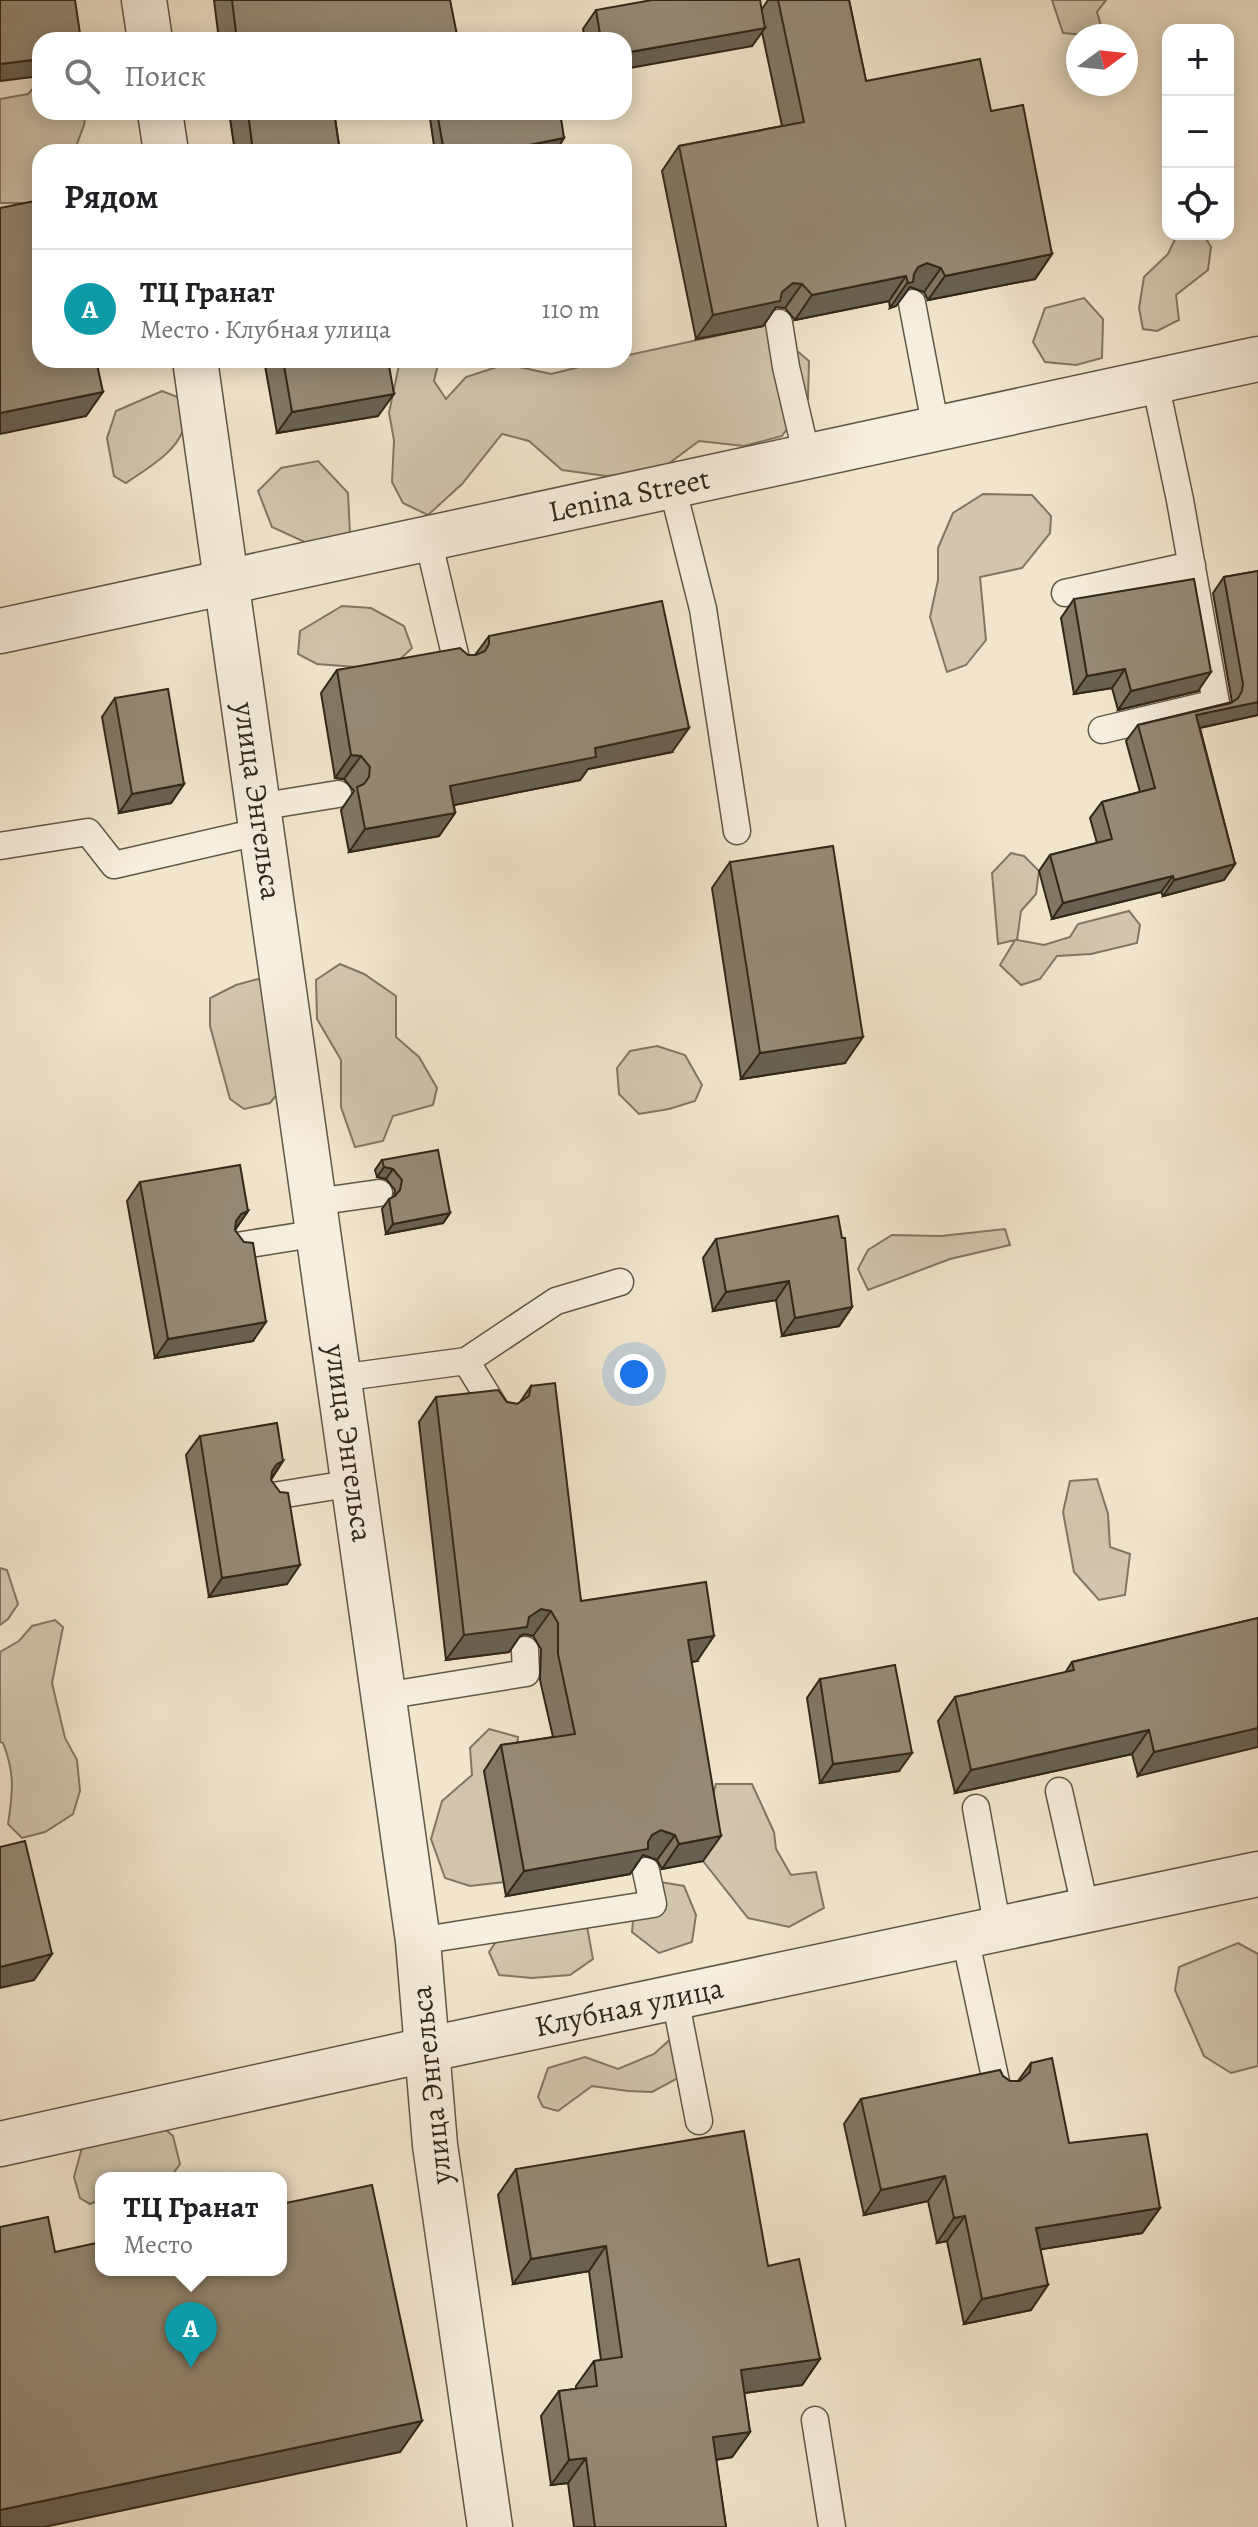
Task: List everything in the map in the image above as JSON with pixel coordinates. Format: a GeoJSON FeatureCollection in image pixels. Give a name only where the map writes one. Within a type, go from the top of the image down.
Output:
{"type":"FeatureCollection","features":[{"type":"Feature","properties":{"kind":"street"},"geometry":{"type":"LineString","coordinates":[[144,0],[149,32]]}},
{"type":"Feature","properties":{"kind":"street"},"geometry":{"type":"LineString","coordinates":[[161,120],[165,144]]}},
{"type":"Feature","properties":{"kind":"street","name":"Lenina Street"},"geometry":{"type":"LineString","coordinates":[[0,631],[1258,359]]}},
{"type":"Feature","properties":{"kind":"street","name":"улица Энгельса"},"geometry":{"type":"LineString","coordinates":[[196,368],[418,1941],[435,2145],[490,2527]]}},
{"type":"Feature","properties":{"kind":"street","name":"Клубная улица"},"geometry":{"type":"LineString","coordinates":[[0,2144],[425,2050],[1258,1874]]}},
{"type":"Feature","properties":{"kind":"lane"},"geometry":{"type":"LineString","coordinates":[[912,303],[936,429]]}},
{"type":"Feature","properties":{"kind":"lane"},"geometry":{"type":"LineString","coordinates":[[779,323],[807,457]]}},
{"type":"Feature","properties":{"kind":"lane"},"geometry":{"type":"LineString","coordinates":[[1102,730],[1216,703],[1155,382]]}},
{"type":"Feature","properties":{"kind":"lane"},"geometry":{"type":"LineString","coordinates":[[672,486],[703,609],[737,831]]}},
{"type":"Feature","properties":{"kind":"lane"},"geometry":{"type":"LineString","coordinates":[[428,539],[457,663]]}},
{"type":"Feature","properties":{"kind":"lane"},"geometry":{"type":"LineString","coordinates":[[1065,593],[1192,565]]}},
{"type":"Feature","properties":{"kind":"lane"},"geometry":{"type":"LineString","coordinates":[[0,846],[88,832],[114,865],[338,794]]}},
{"type":"Feature","properties":{"kind":"lane"},"geometry":{"type":"LineString","coordinates":[[237,1246],[379,1193]]}},
{"type":"Feature","properties":{"kind":"lane"},"geometry":{"type":"LineString","coordinates":[[339,1378],[466,1361],[556,1301],[620,1282]]}},
{"type":"Feature","properties":{"kind":"lane"},"geometry":{"type":"LineString","coordinates":[[466,1361],[498,1413]]}},
{"type":"Feature","properties":{"kind":"lane"},"geometry":{"type":"LineString","coordinates":[[273,1496],[354,1483]]}},
{"type":"Feature","properties":{"kind":"lane"},"geometry":{"type":"LineString","coordinates":[[384,1696],[526,1673],[525,1650]]}},
{"type":"Feature","properties":{"kind":"lane"},"geometry":{"type":"LineString","coordinates":[[1059,1791],[1086,1911]]}},
{"type":"Feature","properties":{"kind":"lane"},"geometry":{"type":"LineString","coordinates":[[976,1808],[981,1933],[998,2091]]}},
{"type":"Feature","properties":{"kind":"lane"},"geometry":{"type":"LineString","coordinates":[[418,1941],[653,1904],[646,1871]]}},
{"type":"Feature","properties":{"kind":"lane"},"geometry":{"type":"LineString","coordinates":[[675,1998],[699,2121]]}},
{"type":"Feature","properties":{"kind":"lane"},"geometry":{"type":"LineString","coordinates":[[815,2420],[832,2527]]}},
{"type":"Feature","properties":{"kind":"shaded area"},"geometry":{"type":"Polygon","coordinates":[[[1052,0],[1106,0],[1097,12],[1101,24],[1066,24],[1066,33],[1063,33],[1052,0]]]}},
{"type":"Feature","properties":{"kind":"shaded area"},"geometry":{"type":"Polygon","coordinates":[[[32,90],[32,120],[85,120],[84,125],[77,144],[32,144],[32,203],[0,203],[0,99],[28,94],[32,90]]]}},
{"type":"Feature","properties":{"kind":"shaded area"},"geometry":{"type":"Polygon","coordinates":[[[1175,240],[1207,240],[1211,247],[1208,270],[1176,295],[1179,320],[1157,331],[1143,329],[1139,308],[1144,277],[1168,254],[1175,240]]]}},
{"type":"Feature","properties":{"kind":"shaded area"},"geometry":{"type":"Polygon","coordinates":[[[1084,298],[1103,319],[1102,358],[1076,365],[1045,362],[1033,342],[1045,308],[1084,298]]]}},
{"type":"Feature","properties":{"kind":"shaded area"},"geometry":{"type":"Polygon","coordinates":[[[766,325],[809,361],[808,399],[782,436],[744,446],[699,441],[656,473],[606,476],[562,470],[529,441],[502,434],[462,484],[428,515],[403,503],[392,482],[394,440],[389,413],[398,368],[437,368],[434,381],[446,399],[466,377],[494,368],[524,368],[551,374],[575,368],[632,368],[632,354],[766,325]]]}},
{"type":"Feature","properties":{"kind":"shaded area"},"geometry":{"type":"Polygon","coordinates":[[[162,391],[180,398],[186,415],[184,428],[164,456],[126,483],[114,476],[107,438],[116,411],[162,391]]]}},
{"type":"Feature","properties":{"kind":"shaded area"},"geometry":{"type":"Polygon","coordinates":[[[318,461],[348,493],[350,534],[309,544],[272,527],[258,491],[281,468],[318,461]]]}},
{"type":"Feature","properties":{"kind":"shaded area"},"geometry":{"type":"Polygon","coordinates":[[[983,494],[1032,495],[1051,516],[1050,533],[1022,568],[980,577],[986,640],[966,665],[947,672],[930,617],[938,580],[938,548],[953,513],[983,494]]]}},
{"type":"Feature","properties":{"kind":"shaded area"},"geometry":{"type":"Polygon","coordinates":[[[342,606],[371,608],[404,626],[412,648],[395,664],[356,667],[317,664],[298,654],[300,631],[342,606]]]}},
{"type":"Feature","properties":{"kind":"shaded area"},"geometry":{"type":"Polygon","coordinates":[[[1011,853],[1024,856],[1039,871],[1036,894],[1021,911],[1017,940],[1044,945],[1070,937],[1078,924],[1129,911],[1140,925],[1137,943],[1091,954],[1057,956],[1040,979],[1021,985],[1000,965],[1015,940],[998,944],[992,873],[1011,853]]]}},
{"type":"Feature","properties":{"kind":"shaded area"},"geometry":{"type":"Polygon","coordinates":[[[340,964],[364,974],[396,996],[396,1037],[419,1057],[437,1088],[433,1105],[393,1116],[383,1141],[355,1147],[341,1107],[341,1060],[317,1019],[316,980],[340,964]]]}},
{"type":"Feature","properties":{"kind":"shaded area"},"geometry":{"type":"Polygon","coordinates":[[[258,979],[267,984],[287,1082],[270,1103],[244,1109],[230,1099],[210,1026],[210,998],[236,985],[258,979]]]}},
{"type":"Feature","properties":{"kind":"shaded area"},"geometry":{"type":"Polygon","coordinates":[[[657,1046],[685,1055],[702,1085],[695,1101],[639,1114],[619,1094],[617,1068],[630,1051],[657,1046]]]}},
{"type":"Feature","properties":{"kind":"shaded area"},"geometry":{"type":"Polygon","coordinates":[[[1005,1229],[1010,1245],[950,1259],[868,1290],[858,1269],[868,1250],[892,1235],[941,1236],[1005,1229]]]}},
{"type":"Feature","properties":{"kind":"shaded area"},"geometry":{"type":"Polygon","coordinates":[[[1097,1479],[1108,1514],[1110,1547],[1130,1554],[1125,1595],[1099,1600],[1074,1572],[1063,1512],[1070,1481],[1097,1479]]]}},
{"type":"Feature","properties":{"kind":"shaded area"},"geometry":{"type":"Polygon","coordinates":[[[0,1568],[7,1570],[18,1604],[0,1625],[0,1568]]]}},
{"type":"Feature","properties":{"kind":"shaded area"},"geometry":{"type":"Polygon","coordinates":[[[55,1620],[63,1627],[52,1683],[65,1738],[77,1760],[80,1791],[73,1814],[45,1832],[22,1838],[8,1824],[12,1783],[10,1764],[0,1742],[0,1652],[19,1641],[32,1626],[55,1620]]]}},
{"type":"Feature","properties":{"kind":"shaded area"},"geometry":{"type":"Polygon","coordinates":[[[489,1729],[518,1737],[504,1882],[470,1886],[445,1878],[431,1839],[442,1801],[472,1775],[470,1748],[489,1729]]]}},
{"type":"Feature","properties":{"kind":"shaded area"},"geometry":{"type":"Polygon","coordinates":[[[716,1784],[752,1784],[774,1832],[776,1849],[791,1875],[816,1872],[824,1908],[789,1927],[748,1918],[703,1861],[709,1809],[716,1784]]]}},
{"type":"Feature","properties":{"kind":"shaded area"},"geometry":{"type":"Polygon","coordinates":[[[660,1882],[684,1886],[696,1915],[692,1942],[659,1953],[632,1932],[635,1899],[660,1882]]]}},
{"type":"Feature","properties":{"kind":"shaded area"},"geometry":{"type":"Polygon","coordinates":[[[514,1915],[586,1921],[593,1959],[570,1975],[532,1978],[499,1975],[489,1952],[514,1915]]]}},
{"type":"Feature","properties":{"kind":"shaded area"},"geometry":{"type":"Polygon","coordinates":[[[1238,1943],[1258,1954],[1258,2066],[1231,2073],[1204,2056],[1175,1990],[1179,1967],[1238,1943]]]}},
{"type":"Feature","properties":{"kind":"shaded area"},"geometry":{"type":"Polygon","coordinates":[[[675,2035],[680,2077],[652,2092],[592,2086],[558,2111],[543,2107],[538,2097],[548,2068],[585,2057],[618,2069],[654,2054],[675,2035]]]}},
{"type":"Feature","properties":{"kind":"shaded area"},"geometry":{"type":"Polygon","coordinates":[[[159,2124],[173,2136],[180,2164],[174,2172],[95,2172],[95,2202],[90,2204],[80,2198],[74,2177],[83,2144],[159,2124]]]}},
{"type":"Feature","properties":{"kind":"building"},"geometry":{"type":"Polygon","coordinates":[[[0,0],[75,0],[80,32],[32,32],[32,60],[0,64],[0,0]]]}},
{"type":"Feature","properties":{"kind":"building"},"geometry":{"type":"Polygon","coordinates":[[[232,0],[450,0],[456,32],[236,32],[232,0]]]}},
{"type":"Feature","properties":{"kind":"building"},"geometry":{"type":"Polygon","coordinates":[[[652,0],[760,0],[765,28],[632,52],[632,32],[600,32],[596,10],[652,0]]]}},
{"type":"Feature","properties":{"kind":"building"},"geometry":{"type":"Polygon","coordinates":[[[778,0],[849,0],[866,81],[980,59],[991,111],[1023,105],[1052,254],[945,276],[941,268],[927,263],[918,267],[913,282],[908,283],[906,276],[812,295],[802,284],[793,283],[782,292],[780,301],[713,315],[679,146],[804,122],[778,0]]]}},
{"type":"Feature","properties":{"kind":"building"},"geometry":{"type":"Polygon","coordinates":[[[249,120],[335,120],[339,144],[252,144],[249,120]]]}},
{"type":"Feature","properties":{"kind":"building"},"geometry":{"type":"Polygon","coordinates":[[[438,120],[561,120],[564,138],[534,144],[443,144],[438,120]]]}},
{"type":"Feature","properties":{"kind":"building"},"geometry":{"type":"Polygon","coordinates":[[[32,202],[32,368],[98,368],[103,392],[0,413],[0,208],[32,202]]]}},
{"type":"Feature","properties":{"kind":"building"},"geometry":{"type":"Polygon","coordinates":[[[284,368],[389,368],[394,394],[292,412],[284,368]]]}},
{"type":"Feature","properties":{"kind":"building"},"geometry":{"type":"Polygon","coordinates":[[[1258,571],[1258,702],[1196,715],[1235,864],[1063,903],[1050,855],[1112,839],[1102,802],[1155,788],[1138,725],[1231,703],[1238,698],[1243,684],[1224,577],[1258,571]]]}},
{"type":"Feature","properties":{"kind":"building"},"geometry":{"type":"Polygon","coordinates":[[[1194,579],[1211,672],[1131,691],[1125,669],[1087,676],[1074,599],[1194,579]]]}},
{"type":"Feature","properties":{"kind":"building"},"geometry":{"type":"Polygon","coordinates":[[[662,601],[689,728],[595,748],[596,757],[450,786],[455,813],[365,829],[357,787],[369,777],[370,767],[361,756],[351,755],[337,670],[460,648],[468,655],[476,655],[485,651],[489,636],[662,601]]]}},
{"type":"Feature","properties":{"kind":"building"},"geometry":{"type":"Polygon","coordinates":[[[168,689],[184,784],[132,794],[115,698],[168,689]]]}},
{"type":"Feature","properties":{"kind":"building"},"geometry":{"type":"Polygon","coordinates":[[[833,846],[863,1037],[760,1053],[730,862],[833,846]]]}},
{"type":"Feature","properties":{"kind":"building"},"geometry":{"type":"Polygon","coordinates":[[[438,1150],[450,1213],[393,1224],[389,1199],[400,1190],[402,1180],[393,1169],[384,1167],[382,1160],[438,1150]]]}},
{"type":"Feature","properties":{"kind":"building"},"geometry":{"type":"Polygon","coordinates":[[[240,1165],[248,1211],[236,1221],[235,1230],[244,1242],[253,1243],[266,1322],[168,1339],[140,1182],[240,1165]]]}},
{"type":"Feature","properties":{"kind":"building"},"geometry":{"type":"Polygon","coordinates":[[[838,1216],[842,1238],[845,1238],[852,1307],[795,1318],[789,1281],[726,1292],[716,1239],[838,1216]]]}},
{"type":"Feature","properties":{"kind":"building"},"geometry":{"type":"Polygon","coordinates":[[[555,1383],[581,1601],[706,1582],[714,1636],[688,1640],[721,1836],[679,1844],[675,1835],[661,1830],[652,1835],[648,1849],[524,1871],[501,1745],[575,1734],[558,1654],[558,1623],[551,1611],[541,1609],[529,1617],[527,1627],[464,1635],[436,1397],[498,1390],[507,1402],[517,1404],[529,1396],[531,1386],[555,1383]]]}},
{"type":"Feature","properties":{"kind":"building"},"geometry":{"type":"Polygon","coordinates":[[[277,1423],[283,1461],[272,1471],[271,1480],[280,1492],[288,1493],[300,1565],[222,1578],[200,1436],[277,1423]]]}},
{"type":"Feature","properties":{"kind":"building"},"geometry":{"type":"Polygon","coordinates":[[[1258,1618],[1258,1728],[1154,1752],[1149,1730],[971,1770],[955,1697],[1074,1670],[1072,1662],[1258,1618]]]}},
{"type":"Feature","properties":{"kind":"building"},"geometry":{"type":"Polygon","coordinates":[[[895,1665],[912,1753],[833,1764],[820,1679],[895,1665]]]}},
{"type":"Feature","properties":{"kind":"building"},"geometry":{"type":"Polygon","coordinates":[[[25,1841],[52,1954],[0,1967],[0,1847],[25,1841]]]}},
{"type":"Feature","properties":{"kind":"building"},"geometry":{"type":"Polygon","coordinates":[[[1052,2058],[1069,2143],[1147,2134],[1160,2208],[1036,2228],[1048,2285],[982,2299],[965,2216],[954,2218],[945,2176],[881,2190],[861,2099],[1000,2070],[1010,2081],[1020,2081],[1030,2072],[1031,2063],[1052,2058]]]}},
{"type":"Feature","properties":{"kind":"building"},"geometry":{"type":"Polygon","coordinates":[[[744,2131],[768,2266],[799,2259],[820,2359],[741,2370],[750,2432],[713,2437],[726,2527],[595,2527],[586,2458],[569,2460],[559,2391],[597,2386],[594,2361],[622,2357],[606,2246],[531,2259],[516,2169],[744,2131]]]}},
{"type":"Feature","properties":{"kind":"building"},"geometry":{"type":"Polygon","coordinates":[[[372,2185],[422,2421],[0,2510],[0,2227],[48,2217],[55,2252],[95,2243],[95,2276],[287,2276],[287,2203],[372,2185]]]}},
{"type":"Feature","properties":{"kind":"place","name":"ТЦ Гранат"},"geometry":{"type":"Point","coordinates":[191,2368]}}]}
